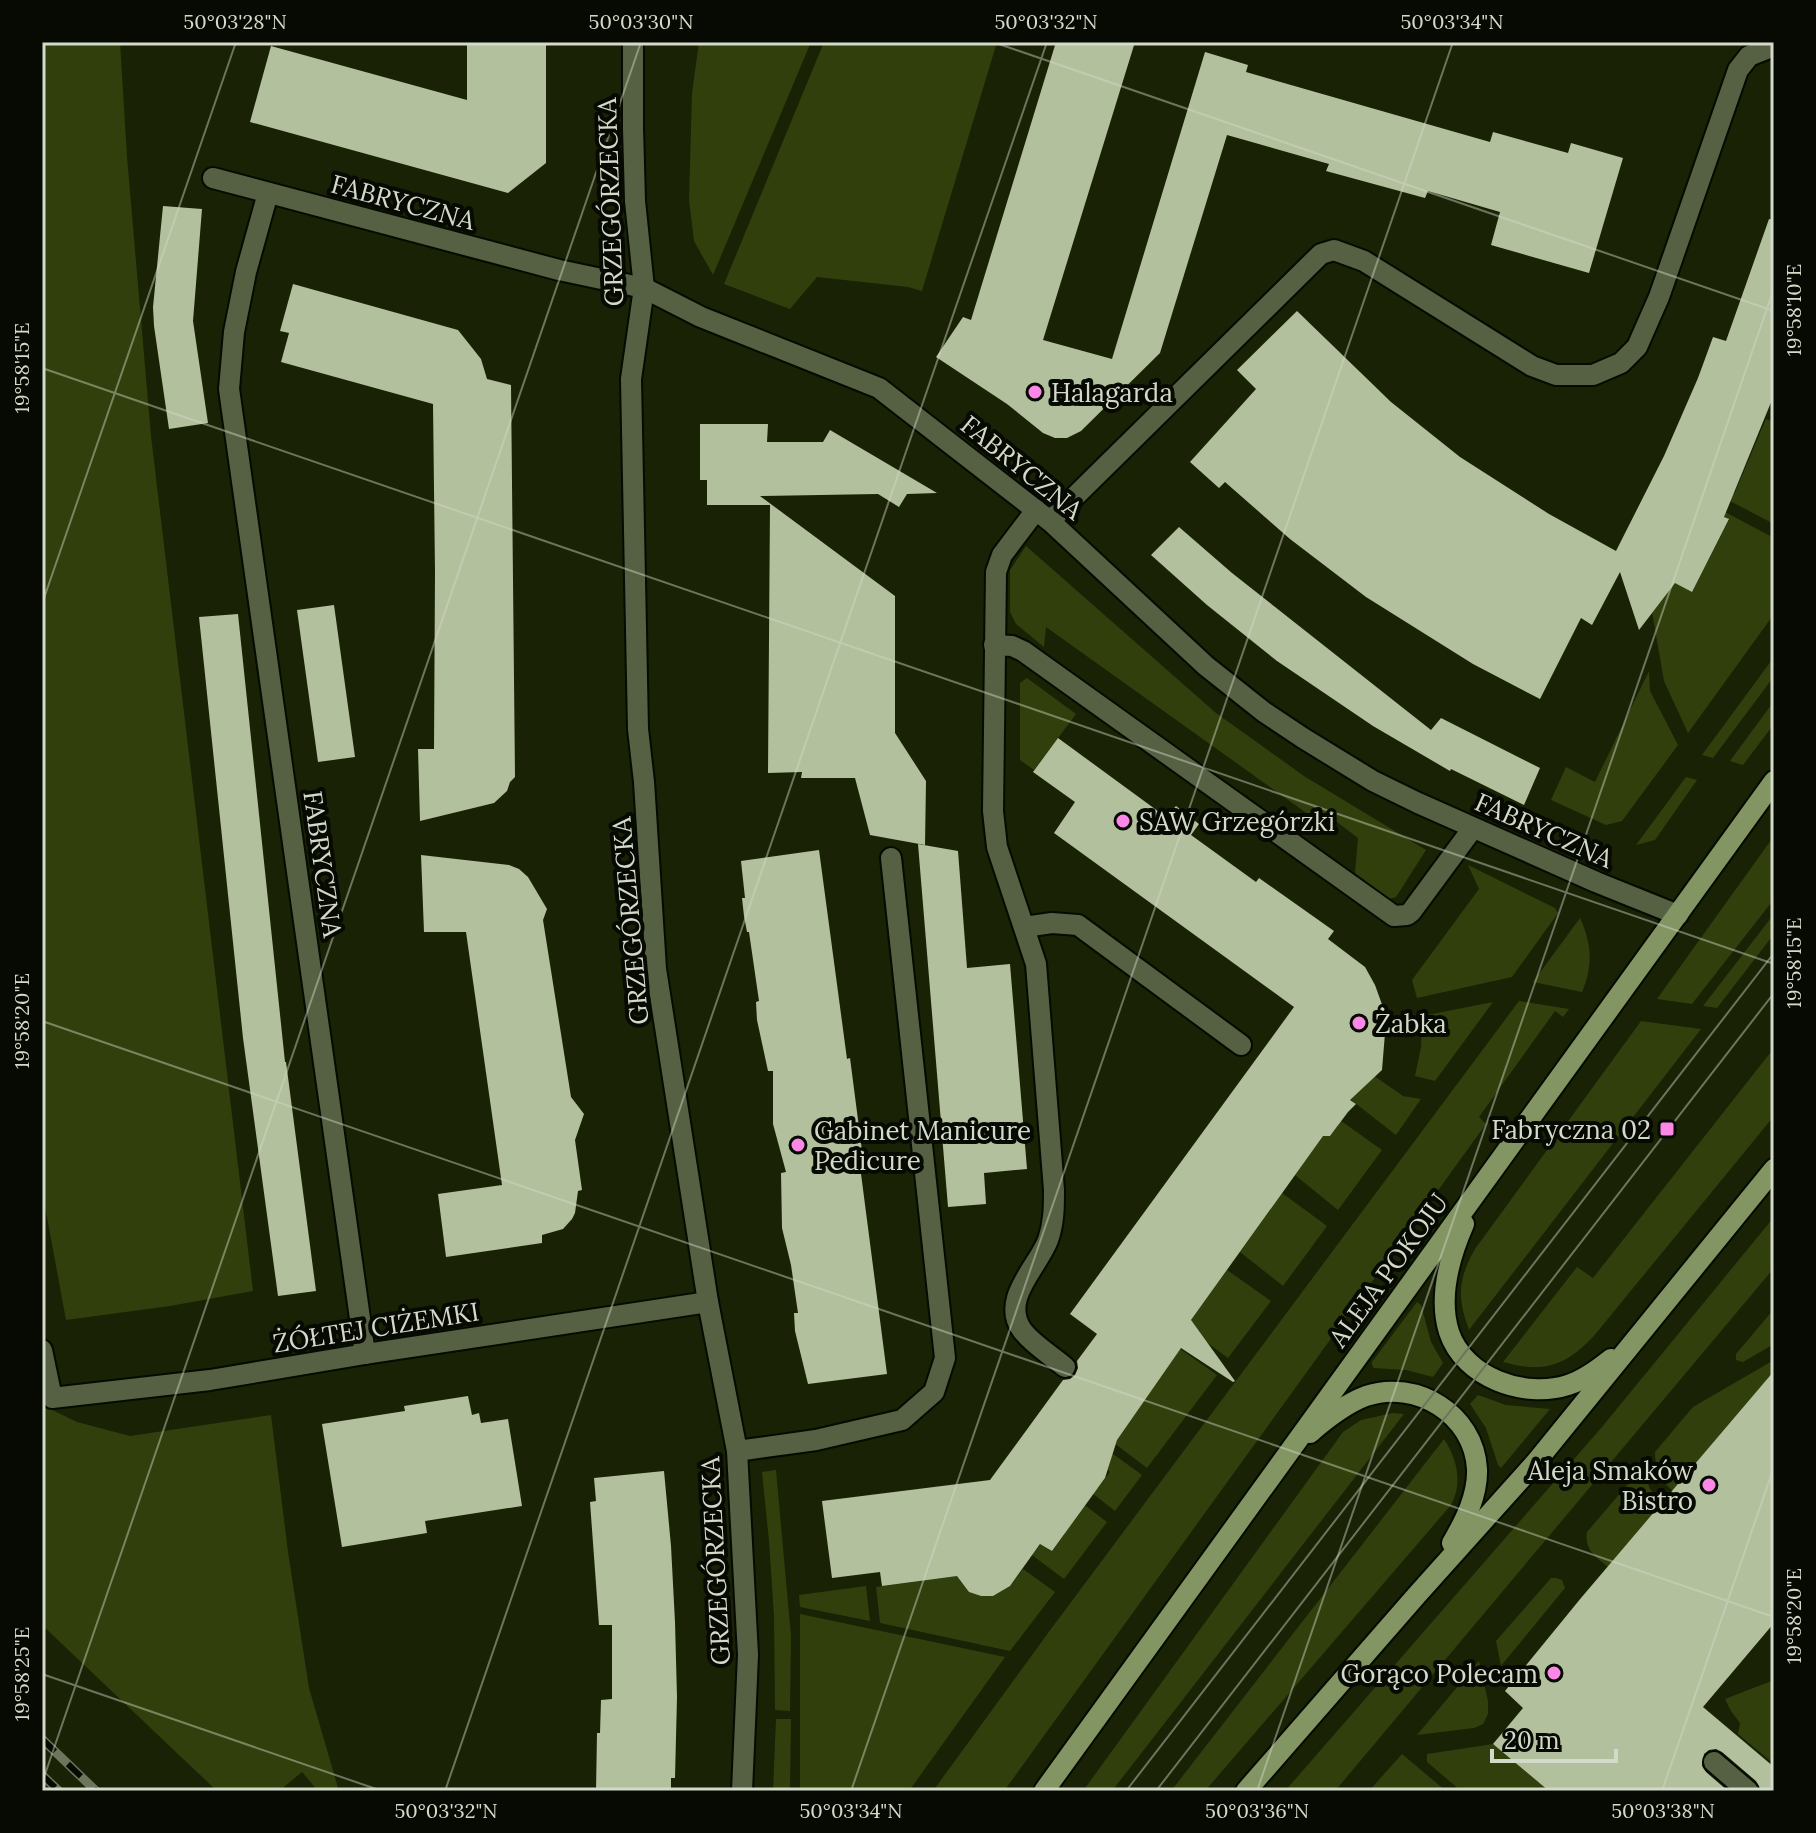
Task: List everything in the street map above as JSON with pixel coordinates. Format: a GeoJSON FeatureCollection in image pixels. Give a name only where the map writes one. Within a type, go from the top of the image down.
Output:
{"type":"FeatureCollection","features":[{"type":"Feature","properties":{"kind":"main road","name":"ALEJA POKOJU"},"geometry":{"type":"LineString","coordinates":[[1044,1791],[1774,781]]}},
{"type":"Feature","properties":{"kind":"main road"},"geometry":{"type":"LineString","coordinates":[[1246,1791],[1536,1462],[1774,1169]]}},
{"type":"Feature","properties":{"kind":"main road"},"geometry":{"type":"LineString","coordinates":[[1485,1181],[1456,1242],[1446,1291],[1449,1331],[1462,1356],[1493,1378],[1524,1388],[1569,1385],[1608,1361],[1646,1327]]}},
{"type":"Feature","properties":{"kind":"main road"},"geometry":{"type":"LineString","coordinates":[[1276,1468],[1323,1422],[1352,1402],[1367,1396],[1407,1392],[1428,1399],[1457,1420],[1471,1443],[1477,1471],[1472,1503],[1454,1541],[1416,1596]]}},
{"type":"Feature","properties":{"kind":"street","name":"GRZEGÓRZECKA"},"geometry":{"type":"LineString","coordinates":[[633,42],[635,201],[644,288],[631,379],[638,729],[656,969],[708,1302],[737,1451],[748,1655],[742,1791]]}},
{"type":"Feature","properties":{"kind":"street"},"geometry":{"type":"LineString","coordinates":[[1065,1367],[1027,1336],[1015,1313],[1016,1297],[1043,1252],[1054,1219],[1054,1190],[1036,964],[995,836],[994,645],[996,572],[1002,555],[1321,254],[1334,250],[1364,261],[1532,366],[1556,375],[1593,375],[1621,363],[1637,347],[1659,297],[1738,70],[1749,56],[1774,46]]}},
{"type":"Feature","properties":{"kind":"street","name":"FABRYCZNA"},"geometry":{"type":"LineString","coordinates":[[213,178],[559,270],[644,288],[701,317],[879,388],[1043,515],[1182,644],[1264,712],[1373,781],[1473,828],[1678,915]]}},
{"type":"Feature","properties":{"kind":"street","name":"FABRYCZNA"},"geometry":{"type":"LineString","coordinates":[[268,193],[237,317],[229,389],[365,1354]]}},
{"type":"Feature","properties":{"kind":"street"},"geometry":{"type":"LineString","coordinates":[[994,645],[1012,646],[1023,651],[1394,916],[1411,912],[1473,828]]}},
{"type":"Feature","properties":{"kind":"street"},"geometry":{"type":"LineString","coordinates":[[737,1451],[816,1440],[902,1420],[934,1392],[945,1358],[891,858]]}},
{"type":"Feature","properties":{"kind":"street"},"geometry":{"type":"LineString","coordinates":[[1024,927],[1052,923],[1078,925],[1241,1045]]}},
{"type":"Feature","properties":{"kind":"street","name":"ŻÓŁTEJ CIŻEMKI"},"geometry":{"type":"LineString","coordinates":[[42,1350],[52,1398],[210,1380],[708,1302]]}},
{"type":"Feature","properties":{"kind":"street"},"geometry":{"type":"LineString","coordinates":[[1260,1791],[1275,1756]]}},
{"type":"Feature","properties":{"kind":"street"},"geometry":{"type":"LineString","coordinates":[[1714,1762],[1748,1791]]}},
{"type":"Feature","properties":{"kind":"green space"},"geometry":{"type":"Polygon","coordinates":[[[42,42],[120,42],[151,436],[253,1291],[66,1320],[42,1190],[42,42]]]}},
{"type":"Feature","properties":{"kind":"green space"},"geometry":{"type":"Polygon","coordinates":[[[699,42],[811,42],[713,275],[694,241],[689,200],[692,93],[699,42]]]}},
{"type":"Feature","properties":{"kind":"green space"},"geometry":{"type":"Polygon","coordinates":[[[824,42],[997,42],[922,291],[817,277],[790,309],[724,284],[824,42]]]}},
{"type":"Feature","properties":{"kind":"green space"},"geometry":{"type":"Polygon","coordinates":[[[1766,419],[1774,422],[1774,524],[1728,500],[1735,492],[1766,419]]]}},
{"type":"Feature","properties":{"kind":"green space"},"geometry":{"type":"Polygon","coordinates":[[[1723,511],[1774,538],[1774,614],[1688,733],[1664,681],[1652,612],[1669,579],[1692,591],[1729,520],[1722,515],[1723,511]]]}},
{"type":"Feature","properties":{"kind":"green space"},"geometry":{"type":"Polygon","coordinates":[[[1026,546],[1216,713],[1304,776],[1426,850],[1396,897],[1389,899],[1355,873],[1358,838],[1325,813],[1312,817],[1046,627],[1044,647],[1016,624],[1010,612],[1010,570],[1026,546]]]}},
{"type":"Feature","properties":{"kind":"green space"},"geometry":{"type":"Polygon","coordinates":[[[1774,657],[1774,676],[1769,683],[1713,758],[1702,755],[1774,657]]]}},
{"type":"Feature","properties":{"kind":"green space"},"geometry":{"type":"Polygon","coordinates":[[[1649,671],[1650,691],[1678,745],[1622,821],[1606,825],[1551,800],[1566,767],[1595,782],[1649,671]]]}},
{"type":"Feature","properties":{"kind":"green space"},"geometry":{"type":"Polygon","coordinates":[[[1027,678],[1076,714],[1034,770],[1020,760],[1020,683],[1027,678]]]}},
{"type":"Feature","properties":{"kind":"green space"},"geometry":{"type":"Polygon","coordinates":[[[1774,701],[1774,724],[1743,765],[1730,761],[1774,701]]]}},
{"type":"Feature","properties":{"kind":"green space"},"geometry":{"type":"Polygon","coordinates":[[[1686,777],[1697,780],[1655,840],[1636,845],[1686,777]]]}},
{"type":"Feature","properties":{"kind":"green space"},"geometry":{"type":"Polygon","coordinates":[[[1774,836],[1774,899],[1692,1004],[1657,999],[1774,836]]]}},
{"type":"Feature","properties":{"kind":"green space"},"geometry":{"type":"Polygon","coordinates":[[[1468,865],[1555,908],[1558,913],[1512,977],[1417,998],[1412,980],[1479,889],[1468,865]]]}},
{"type":"Feature","properties":{"kind":"green space"},"geometry":{"type":"Polygon","coordinates":[[[1774,914],[1774,934],[1717,1008],[1703,1006],[1774,914]]]}},
{"type":"Feature","properties":{"kind":"green space"},"geometry":{"type":"Polygon","coordinates":[[[1580,918],[1590,955],[1582,992],[1533,982],[1580,918]]]}},
{"type":"Feature","properties":{"kind":"green space"},"geometry":{"type":"Polygon","coordinates":[[[1519,1001],[1569,1009],[1563,1017],[1555,1011],[1479,1117],[1486,1124],[1004,1791],[933,1791],[1051,1629],[1519,1001]]]}},
{"type":"Feature","properties":{"kind":"green space"},"geometry":{"type":"Polygon","coordinates":[[[1493,1002],[1435,1081],[1415,1076],[1421,1047],[1422,1016],[1493,1002]]]}},
{"type":"Feature","properties":{"kind":"green space"},"geometry":{"type":"Polygon","coordinates":[[[1641,1021],[1701,1029],[1469,1330],[1462,1308],[1461,1289],[1465,1270],[1475,1249],[1641,1021]]]}},
{"type":"Feature","properties":{"kind":"green space"},"geometry":{"type":"Polygon","coordinates":[[[1774,1048],[1774,1116],[1593,1337],[1572,1355],[1552,1365],[1530,1367],[1503,1362],[1577,1267],[1593,1278],[1774,1048]]]}},
{"type":"Feature","properties":{"kind":"green space"},"geometry":{"type":"Polygon","coordinates":[[[1370,1073],[1403,1096],[1421,1099],[1396,1135],[1350,1099],[1370,1073]]]}},
{"type":"Feature","properties":{"kind":"green space"},"geometry":{"type":"Polygon","coordinates":[[[1337,1118],[1382,1150],[1338,1210],[1295,1175],[1323,1135],[1330,1136],[1338,1126],[1337,1118]]]}},
{"type":"Feature","properties":{"kind":"green space"},"geometry":{"type":"Polygon","coordinates":[[[1282,1193],[1327,1226],[1283,1286],[1240,1252],[1282,1193]]]}},
{"type":"Feature","properties":{"kind":"green space"},"geometry":{"type":"Polygon","coordinates":[[[1774,1217],[1774,1268],[1335,1791],[1285,1791],[1602,1427],[1774,1217]]]}},
{"type":"Feature","properties":{"kind":"green space"},"geometry":{"type":"Polygon","coordinates":[[[1227,1270],[1271,1301],[1228,1358],[1186,1327],[1227,1270]]]}},
{"type":"Feature","properties":{"kind":"green space"},"geometry":{"type":"Polygon","coordinates":[[[1417,1302],[1421,1305],[1431,1342],[1443,1363],[1433,1377],[1406,1370],[1374,1368],[1372,1362],[1417,1302]]]}},
{"type":"Feature","properties":{"kind":"green space"},"geometry":{"type":"Polygon","coordinates":[[[1774,1309],[1774,1344],[1743,1362],[1736,1360],[1736,1354],[1774,1309]]]}},
{"type":"Feature","properties":{"kind":"green space"},"geometry":{"type":"Polygon","coordinates":[[[1173,1344],[1217,1375],[1147,1468],[1114,1443],[1173,1344]]]}},
{"type":"Feature","properties":{"kind":"green space"},"geometry":{"type":"Polygon","coordinates":[[[1774,1360],[1774,1371],[1673,1491],[1659,1474],[1655,1452],[1693,1407],[1774,1360]]]}},
{"type":"Feature","properties":{"kind":"green space"},"geometry":{"type":"Polygon","coordinates":[[[1478,1395],[1506,1405],[1550,1409],[1501,1468],[1486,1428],[1470,1404],[1478,1395]]]}},
{"type":"Feature","properties":{"kind":"green space"},"geometry":{"type":"Polygon","coordinates":[[[42,1405],[77,1422],[130,1436],[271,1415],[309,1688],[339,1791],[318,1791],[302,1772],[279,1791],[217,1791],[42,1625],[42,1405]]]}},
{"type":"Feature","properties":{"kind":"green space"},"geometry":{"type":"Polygon","coordinates":[[[1393,1413],[1404,1414],[1112,1791],[1083,1791],[1343,1432],[1361,1420],[1393,1413]]]}},
{"type":"Feature","properties":{"kind":"green space"},"geometry":{"type":"Polygon","coordinates":[[[1444,1439],[1457,1471],[1457,1488],[1451,1505],[1205,1791],[1171,1791],[1444,1439]]]}},
{"type":"Feature","properties":{"kind":"green space"},"geometry":{"type":"Polygon","coordinates":[[[1109,1451],[1142,1475],[1115,1511],[1083,1486],[1098,1488],[1110,1472],[1109,1451]]]}},
{"type":"Feature","properties":{"kind":"green space"},"geometry":{"type":"Polygon","coordinates":[[[776,1470],[791,1636],[790,1711],[775,1710],[774,1616],[762,1472],[776,1470]]]}},
{"type":"Feature","properties":{"kind":"green space"},"geometry":{"type":"Polygon","coordinates":[[[1639,1475],[1645,1476],[1650,1489],[1662,1503],[1608,1567],[1589,1548],[1587,1532],[1639,1475]]]}},
{"type":"Feature","properties":{"kind":"green space"},"geometry":{"type":"Polygon","coordinates":[[[1074,1497],[1107,1522],[1064,1579],[1032,1555],[1041,1544],[1052,1551],[1064,1535],[1074,1497]]]}},
{"type":"Feature","properties":{"kind":"green space"},"geometry":{"type":"Polygon","coordinates":[[[953,1562],[969,1592],[981,1596],[993,1596],[1010,1586],[1023,1569],[1055,1592],[1010,1651],[880,1623],[876,1587],[913,1582],[953,1562]]]}},
{"type":"Feature","properties":{"kind":"green space"},"geometry":{"type":"Polygon","coordinates":[[[1551,1578],[1562,1580],[1565,1588],[1501,1666],[1496,1641],[1551,1578]]]}},
{"type":"Feature","properties":{"kind":"green space"},"geometry":{"type":"Polygon","coordinates":[[[866,1586],[870,1621],[800,1607],[799,1595],[866,1586]]]}},
{"type":"Feature","properties":{"kind":"green space"},"geometry":{"type":"Polygon","coordinates":[[[800,1614],[1005,1657],[909,1791],[800,1791],[800,1614]]]}},
{"type":"Feature","properties":{"kind":"green space"},"geometry":{"type":"Polygon","coordinates":[[[1479,1661],[1488,1701],[1488,1714],[1483,1724],[1474,1728],[1417,1735],[1479,1661]]]}},
{"type":"Feature","properties":{"kind":"green space"},"geometry":{"type":"Polygon","coordinates":[[[1774,1680],[1774,1764],[1738,1734],[1740,1723],[1725,1699],[1774,1680]]]}},
{"type":"Feature","properties":{"kind":"green space"},"geometry":{"type":"Polygon","coordinates":[[[776,1719],[791,1719],[790,1791],[773,1791],[776,1719]]]}},
{"type":"Feature","properties":{"kind":"green space"},"geometry":{"type":"Polygon","coordinates":[[[1493,1744],[1549,1791],[1461,1791],[1427,1762],[1427,1754],[1493,1744]]]}},
{"type":"Feature","properties":{"kind":"green space"},"geometry":{"type":"Polygon","coordinates":[[[1402,1754],[1446,1791],[1369,1791],[1402,1754]]]}},
{"type":"Feature","properties":{"kind":"building"},"geometry":{"type":"Polygon","coordinates":[[[467,42],[546,42],[546,163],[508,193],[250,122],[271,46],[467,100],[467,42]]]}},
{"type":"Feature","properties":{"kind":"building"},"geometry":{"type":"Polygon","coordinates":[[[1056,42],[1135,42],[1043,340],[1112,359],[1205,52],[1248,65],[1246,72],[1490,142],[1493,132],[1568,153],[1571,143],[1623,158],[1589,273],[1491,245],[1500,212],[1428,191],[1425,198],[1326,171],[1329,164],[1227,135],[1160,353],[1081,431],[1067,438],[1055,438],[1043,433],[1007,404],[936,357],[963,317],[971,320],[1056,42]]]}},
{"type":"Feature","properties":{"kind":"building"},"geometry":{"type":"Polygon","coordinates":[[[163,206],[202,209],[193,321],[208,423],[169,429],[153,307],[163,206]]]}},
{"type":"Feature","properties":{"kind":"building"},"geometry":{"type":"Polygon","coordinates":[[[1769,219],[1774,220],[1774,395],[1724,517],[1729,519],[1692,592],[1675,583],[1639,630],[1620,572],[1592,625],[1581,618],[1540,699],[1473,664],[1366,597],[1290,539],[1225,482],[1219,488],[1190,462],[1256,389],[1237,370],[1297,311],[1391,402],[1460,457],[1549,514],[1616,551],[1664,456],[1713,337],[1726,341],[1769,219]]]}},
{"type":"Feature","properties":{"kind":"building"},"geometry":{"type":"Polygon","coordinates":[[[293,284],[458,330],[481,359],[487,379],[511,385],[515,777],[507,791],[494,803],[420,821],[418,749],[434,749],[433,404],[281,362],[289,333],[280,331],[293,284]]]}},
{"type":"Feature","properties":{"kind":"building"},"geometry":{"type":"Polygon","coordinates":[[[700,424],[768,424],[767,442],[823,442],[830,430],[937,493],[907,494],[899,507],[878,494],[760,496],[895,596],[895,733],[926,781],[925,845],[870,835],[855,778],[801,778],[802,772],[768,773],[770,505],[707,505],[707,480],[700,480],[700,424]]]}},
{"type":"Feature","properties":{"kind":"building"},"geometry":{"type":"Polygon","coordinates":[[[1179,527],[1232,573],[1431,730],[1441,718],[1540,768],[1524,805],[1450,771],[1373,726],[1277,661],[1207,605],[1151,555],[1179,527]]]}},
{"type":"Feature","properties":{"kind":"building"},"geometry":{"type":"Polygon","coordinates":[[[334,605],[355,757],[318,762],[297,610],[334,605]]]}},
{"type":"Feature","properties":{"kind":"building"},"geometry":{"type":"Polygon","coordinates":[[[238,614],[285,1062],[316,1291],[278,1296],[243,1038],[199,617],[238,614]]]}},
{"type":"Feature","properties":{"kind":"building"},"geometry":{"type":"Polygon","coordinates":[[[1058,738],[1166,817],[1176,806],[1199,824],[1191,835],[1256,882],[1259,878],[1334,931],[1328,939],[1365,967],[1384,1010],[1382,1070],[1350,1100],[1356,1104],[1330,1136],[1323,1136],[1191,1320],[1235,1381],[1181,1348],[1117,1440],[1105,1478],[1052,1551],[1040,1544],[1010,1586],[993,1596],[969,1592],[957,1576],[882,1586],[880,1572],[832,1578],[822,1501],[990,1480],[1063,1380],[1075,1375],[1077,1361],[1097,1334],[1070,1314],[1294,1007],[1054,833],[1075,802],[1033,772],[1058,738]]]}},
{"type":"Feature","properties":{"kind":"building"},"geometry":{"type":"Polygon","coordinates":[[[918,844],[958,851],[967,968],[1010,964],[1027,1169],[984,1173],[986,1204],[948,1207],[918,844]]]}},
{"type":"Feature","properties":{"kind":"building"},"geometry":{"type":"Polygon","coordinates":[[[819,850],[847,1059],[850,1058],[864,1166],[860,1166],[887,1374],[808,1384],[795,1331],[794,1313],[798,1313],[782,1228],[781,1173],[786,1172],[773,1124],[773,1071],[768,1071],[757,1020],[756,1002],[759,1001],[744,916],[741,861],[819,850]]]}},
{"type":"Feature","properties":{"kind":"building"},"geometry":{"type":"Polygon","coordinates":[[[421,855],[509,865],[519,869],[528,877],[547,909],[543,920],[571,1097],[584,1114],[575,1140],[582,1190],[578,1191],[575,1213],[563,1229],[542,1235],[542,1243],[446,1257],[438,1194],[502,1185],[466,932],[424,932],[421,855]]]}},
{"type":"Feature","properties":{"kind":"building"},"geometry":{"type":"Polygon","coordinates":[[[1774,1371],[1774,1623],[1703,1707],[1774,1767],[1774,1791],[1761,1791],[1756,1781],[1716,1749],[1704,1754],[1702,1766],[1728,1791],[1549,1791],[1493,1744],[1523,1708],[1505,1691],[1774,1371]]]}},
{"type":"Feature","properties":{"kind":"building"},"geometry":{"type":"Polygon","coordinates":[[[468,1396],[472,1415],[479,1413],[481,1423],[508,1419],[522,1506],[425,1521],[427,1533],[342,1547],[322,1424],[405,1411],[404,1406],[468,1396]]]}},
{"type":"Feature","properties":{"kind":"building"},"geometry":{"type":"Polygon","coordinates":[[[664,1471],[675,1622],[675,1778],[671,1778],[671,1791],[596,1791],[601,1700],[612,1699],[612,1625],[599,1625],[590,1502],[596,1501],[594,1478],[664,1471]]]}},
{"type":"Feature","properties":{"kind":"tram line"},"geometry":{"type":"LineString","coordinates":[[1126,1791],[1774,953]]}},
{"type":"Feature","properties":{"kind":"tram line"},"geometry":{"type":"LineString","coordinates":[[1156,1791],[1774,993]]}},
{"type":"Feature","properties":{"kind":"railway"},"geometry":{"type":"LineString","coordinates":[[42,1739],[96,1791]]}},
{"type":"Feature","properties":{"kind":"railway"},"geometry":{"type":"LineString","coordinates":[[42,1775],[59,1791]]}},
{"type":"Feature","properties":{"kind":"place","name":"Halagarda"},"geometry":{"type":"Point","coordinates":[1035,392]}},
{"type":"Feature","properties":{"kind":"place","name":"SAW Grzegórzki"},"geometry":{"type":"Point","coordinates":[1123,821]}},
{"type":"Feature","properties":{"kind":"place","name":"Żabka"},"geometry":{"type":"Point","coordinates":[1359,1023]}},
{"type":"Feature","properties":{"kind":"place","name":"Fabryczna 02"},"geometry":{"type":"Point","coordinates":[1667,1129]}},
{"type":"Feature","properties":{"kind":"place","name":"Gabinet Manicure Pedicure"},"geometry":{"type":"Point","coordinates":[798,1145]}},
{"type":"Feature","properties":{"kind":"place","name":"Aleja Smaków Bistro"},"geometry":{"type":"Point","coordinates":[1709,1485]}},
{"type":"Feature","properties":{"kind":"place","name":"Gorąco Polecam"},"geometry":{"type":"Point","coordinates":[1554,1673]}}]}
